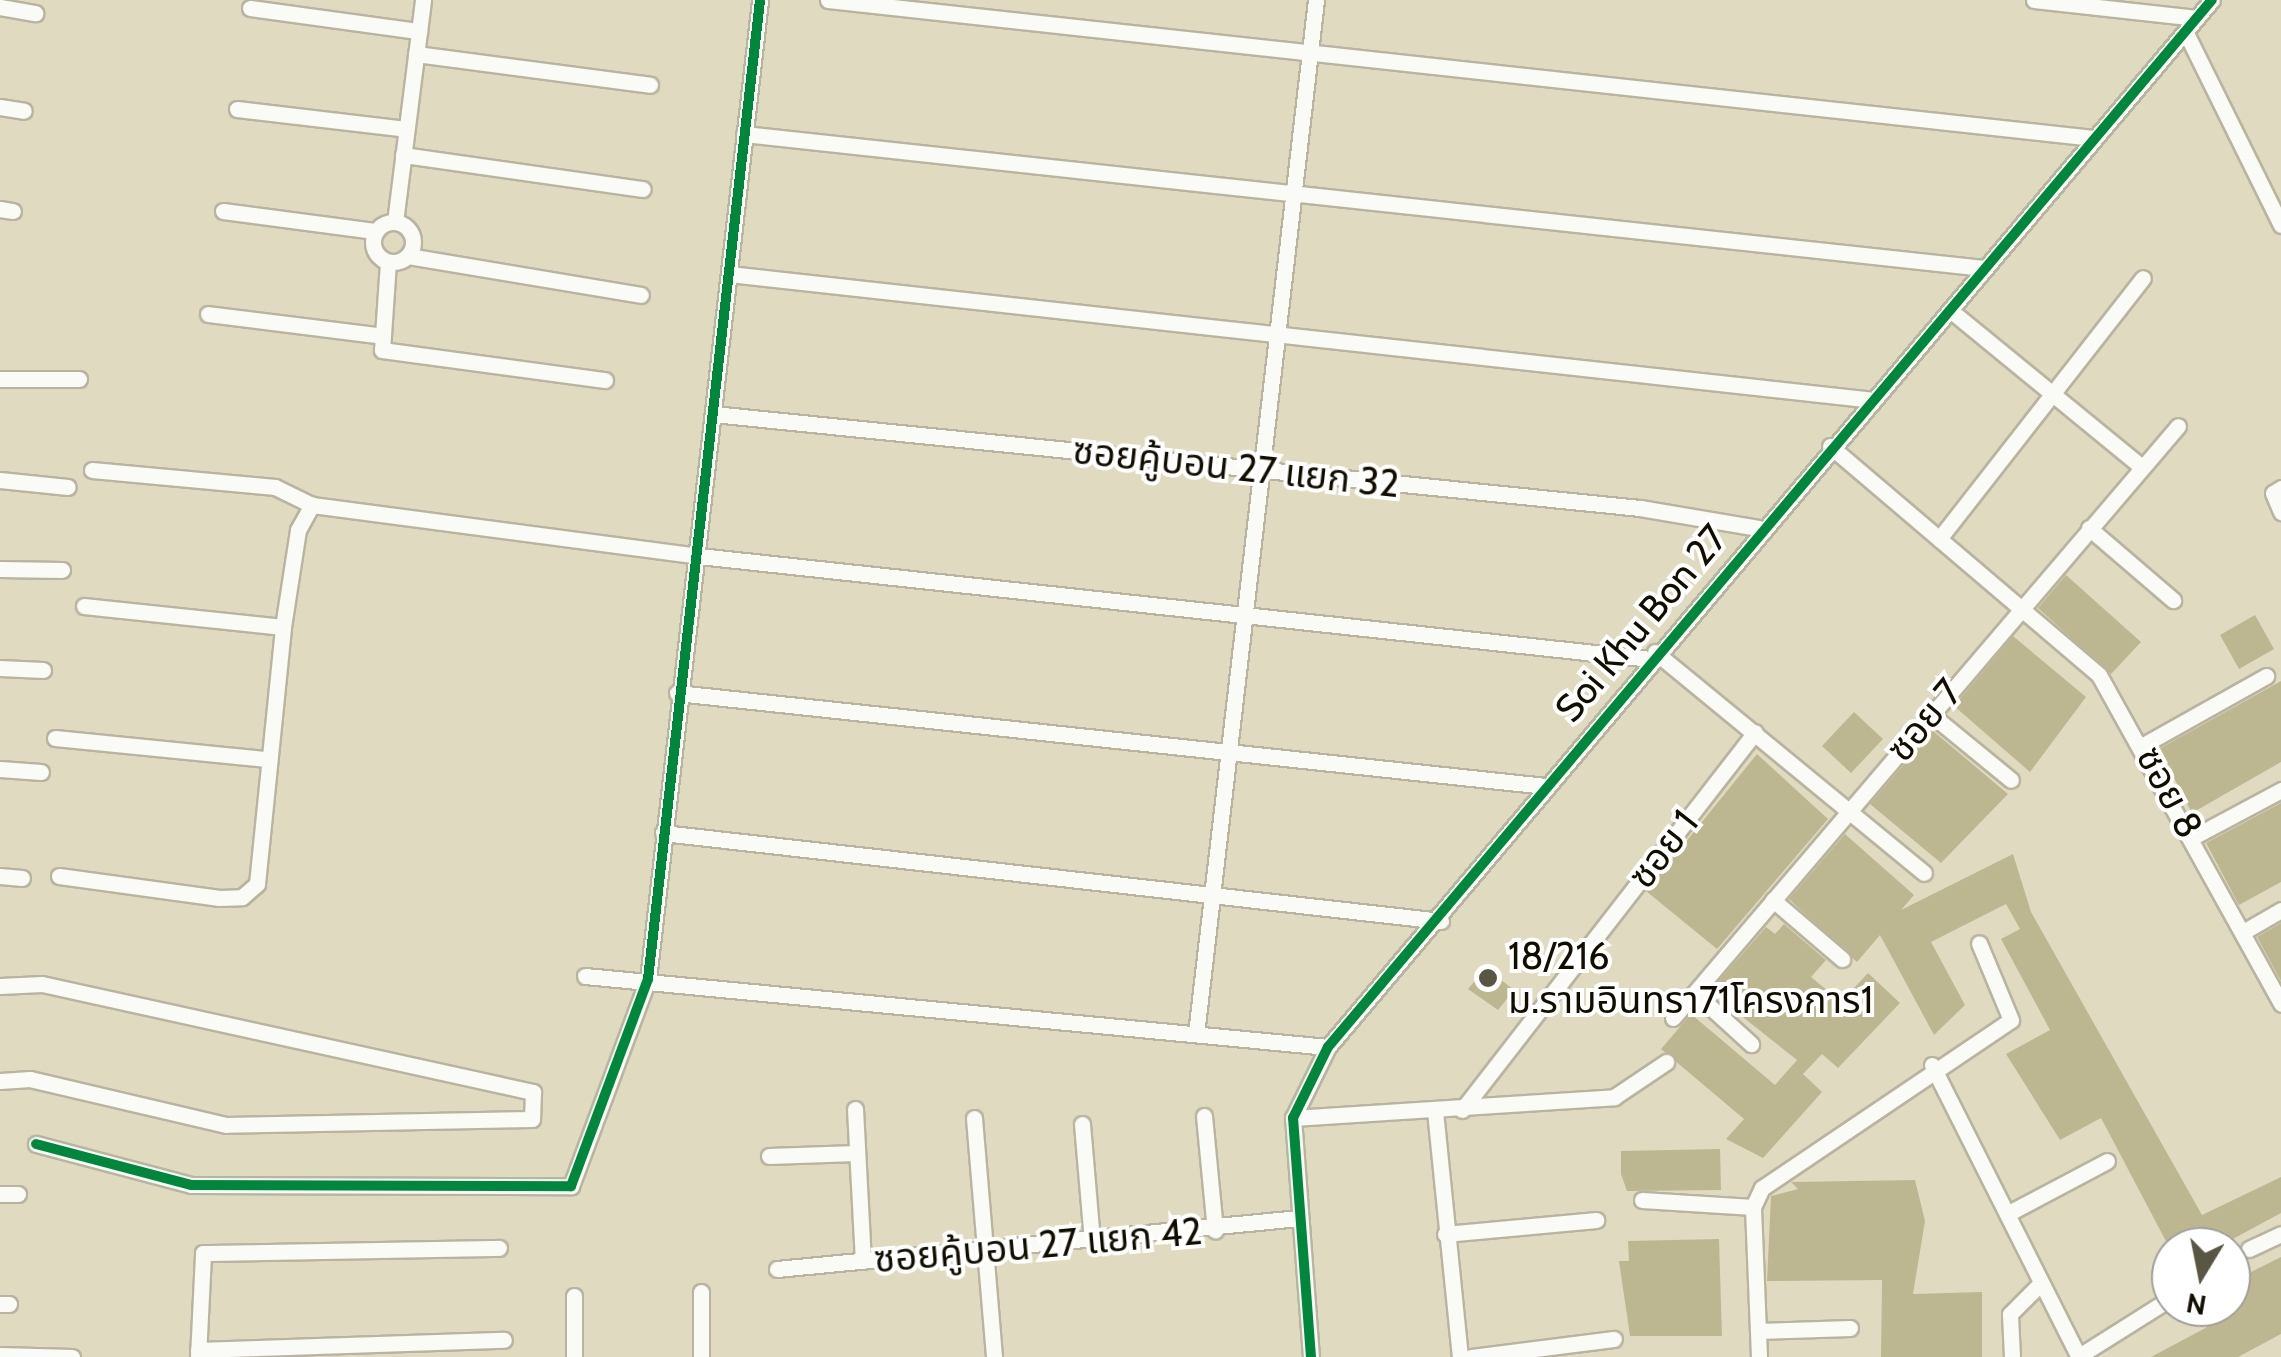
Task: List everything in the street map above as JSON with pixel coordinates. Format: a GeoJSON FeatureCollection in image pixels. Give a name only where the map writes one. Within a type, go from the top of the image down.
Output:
{"type":"FeatureCollection","features":[{"type":"Feature","properties":{"kind":"street"},"geometry":{"type":"LineString","coordinates":[[394,222],[423,0]]}},
{"type":"Feature","properties":{"kind":"street"},"geometry":{"type":"LineString","coordinates":[[36,1144],[191,1186],[570,1186],[648,979],[677,694],[699,556],[760,0]]}},
{"type":"Feature","properties":{"kind":"street"},"geometry":{"type":"LineString","coordinates":[[828,0],[2094,138]]}},
{"type":"Feature","properties":{"kind":"street"},"geometry":{"type":"LineString","coordinates":[[1196,1034],[1227,750],[1268,470],[1278,340],[1316,0]]}},
{"type":"Feature","properties":{"kind":"street"},"geometry":{"type":"LineString","coordinates":[[2034,0],[2197,18]]}},
{"type":"Feature","properties":{"kind":"street","name":"Soi Khu Bon 27"},"geometry":{"type":"LineString","coordinates":[[1311,1357],[1293,1118],[1328,1047],[1441,921],[1546,786],[1758,528],[1874,400],[2094,138],[2187,36],[2212,0]]}},
{"type":"Feature","properties":{"kind":"street"},"geometry":{"type":"LineString","coordinates":[[0,7],[35,13]]}},
{"type":"Feature","properties":{"kind":"street"},"geometry":{"type":"LineString","coordinates":[[250,8],[419,31]]}},
{"type":"Feature","properties":{"kind":"street"},"geometry":{"type":"LineString","coordinates":[[2187,36],[2281,225]]}},
{"type":"Feature","properties":{"kind":"street"},"geometry":{"type":"LineString","coordinates":[[416,54],[650,85]]}},
{"type":"Feature","properties":{"kind":"street"},"geometry":{"type":"LineString","coordinates":[[0,107],[24,111]]}},
{"type":"Feature","properties":{"kind":"street"},"geometry":{"type":"LineString","coordinates":[[237,109],[406,130]]}},
{"type":"Feature","properties":{"kind":"street"},"geometry":{"type":"LineString","coordinates":[[744,134],[1296,197],[1984,268]]}},
{"type":"Feature","properties":{"kind":"street"},"geometry":{"type":"LineString","coordinates":[[403,155],[643,189]]}},
{"type":"Feature","properties":{"kind":"street"},"geometry":{"type":"LineString","coordinates":[[222,210],[375,232],[394,222]]}},
{"type":"Feature","properties":{"kind":"street"},"geometry":{"type":"LineString","coordinates":[[394,222],[412,234],[408,256]]}},
{"type":"Feature","properties":{"kind":"street"},"geometry":{"type":"LineString","coordinates":[[375,232],[376,253],[388,262]]}},
{"type":"Feature","properties":{"kind":"street"},"geometry":{"type":"LineString","coordinates":[[388,262],[408,256],[641,295]]}},
{"type":"Feature","properties":{"kind":"street"},"geometry":{"type":"LineString","coordinates":[[388,262],[377,335],[382,350],[409,359],[605,380]]}},
{"type":"Feature","properties":{"kind":"street"},"geometry":{"type":"LineString","coordinates":[[728,274],[1278,340],[1874,400]]}},
{"type":"Feature","properties":{"kind":"street"},"geometry":{"type":"LineString","coordinates":[[1939,540],[2046,393],[2143,278]]}},
{"type":"Feature","properties":{"kind":"street"},"geometry":{"type":"LineString","coordinates":[[1950,310],[2046,393],[2142,467]]}},
{"type":"Feature","properties":{"kind":"street"},"geometry":{"type":"LineString","coordinates":[[208,314],[377,335]]}},
{"type":"Feature","properties":{"kind":"street"},"geometry":{"type":"LineString","coordinates":[[0,379],[78,379]]}},
{"type":"Feature","properties":{"kind":"street","name":"ซอยคู้บอน 27 แยก 32"},"geometry":{"type":"LineString","coordinates":[[713,414],[1268,470],[1758,528]]}},
{"type":"Feature","properties":{"kind":"street","name":"ซอย 7"},"geometry":{"type":"LineString","coordinates":[[1673,1018],[1928,712],[2178,426]]}},
{"type":"Feature","properties":{"kind":"street","name":"ซอย 8"},"geometry":{"type":"LineString","coordinates":[[1830,446],[1939,540],[2024,606],[2100,675],[2146,744],[2281,1004]]}},
{"type":"Feature","properties":{"kind":"street"},"geometry":{"type":"LineString","coordinates":[[92,470],[275,487],[312,505],[699,556],[1653,655],[1755,732],[1924,874]]}},
{"type":"Feature","properties":{"kind":"street"},"geometry":{"type":"LineString","coordinates":[[0,480],[68,487]]}},
{"type":"Feature","properties":{"kind":"street"},"geometry":{"type":"LineString","coordinates":[[2281,488],[2273,493],[2281,512]]}},
{"type":"Feature","properties":{"kind":"street"},"geometry":{"type":"LineString","coordinates":[[59,876],[242,897],[258,884],[267,758],[283,627],[298,530],[312,505]]}},
{"type":"Feature","properties":{"kind":"street"},"geometry":{"type":"LineString","coordinates":[[2089,528],[2173,600]]}},
{"type":"Feature","properties":{"kind":"street"},"geometry":{"type":"LineString","coordinates":[[0,569],[62,570]]}},
{"type":"Feature","properties":{"kind":"street"},"geometry":{"type":"LineString","coordinates":[[84,606],[283,627]]}},
{"type":"Feature","properties":{"kind":"street"},"geometry":{"type":"LineString","coordinates":[[0,668],[44,670]]}},
{"type":"Feature","properties":{"kind":"street"},"geometry":{"type":"LineString","coordinates":[[2146,744],[2266,676]]}},
{"type":"Feature","properties":{"kind":"street"},"geometry":{"type":"LineString","coordinates":[[677,694],[1546,786]]}},
{"type":"Feature","properties":{"kind":"street"},"geometry":{"type":"LineString","coordinates":[[1928,712],[2011,780]]}},
{"type":"Feature","properties":{"kind":"street","name":"ซอย 1"},"geometry":{"type":"LineString","coordinates":[[1462,1110],[1755,732]]}},
{"type":"Feature","properties":{"kind":"street"},"geometry":{"type":"LineString","coordinates":[[55,738],[267,758]]}},
{"type":"Feature","properties":{"kind":"street"},"geometry":{"type":"LineString","coordinates":[[0,769],[41,772]]}},
{"type":"Feature","properties":{"kind":"street"},"geometry":{"type":"LineString","coordinates":[[2194,836],[2281,790]]}},
{"type":"Feature","properties":{"kind":"street"},"geometry":{"type":"LineString","coordinates":[[664,832],[1441,921]]}},
{"type":"Feature","properties":{"kind":"street"},"geometry":{"type":"LineString","coordinates":[[0,876],[22,878]]}},
{"type":"Feature","properties":{"kind":"street"},"geometry":{"type":"LineString","coordinates":[[1773,900],[1842,960]]}},
{"type":"Feature","properties":{"kind":"street"},"geometry":{"type":"LineString","coordinates":[[2243,932],[2281,910]]}},
{"type":"Feature","properties":{"kind":"street"},"geometry":{"type":"LineString","coordinates":[[1758,1357],[1753,1207],[1776,1170],[1932,1065],[2012,1018],[1980,943]]}},
{"type":"Feature","properties":{"kind":"street"},"geometry":{"type":"LineString","coordinates":[[585,976],[648,979],[1328,1047]]}},
{"type":"Feature","properties":{"kind":"street"},"geometry":{"type":"LineString","coordinates":[[0,986],[42,984],[533,1092],[532,1119],[226,1125],[30,1079],[0,1081]]}},
{"type":"Feature","properties":{"kind":"street"},"geometry":{"type":"LineString","coordinates":[[1695,993],[1750,1044]]}},
{"type":"Feature","properties":{"kind":"street"},"geometry":{"type":"LineString","coordinates":[[1293,1118],[1435,1112],[1629,1095],[1666,1062]]}},
{"type":"Feature","properties":{"kind":"street"},"geometry":{"type":"LineString","coordinates":[[1932,1065],[2079,1357],[2151,1311]]}},
{"type":"Feature","properties":{"kind":"street"},"geometry":{"type":"LineString","coordinates":[[855,1109],[863,1261]]}},
{"type":"Feature","properties":{"kind":"street"},"geometry":{"type":"LineString","coordinates":[[1435,1112],[1460,1357]]}},
{"type":"Feature","properties":{"kind":"street"},"geometry":{"type":"LineString","coordinates":[[1204,1116],[1214,1230]]}},
{"type":"Feature","properties":{"kind":"street"},"geometry":{"type":"LineString","coordinates":[[974,1118],[994,1357]]}},
{"type":"Feature","properties":{"kind":"street"},"geometry":{"type":"LineString","coordinates":[[1082,1124],[1092,1242]]}},
{"type":"Feature","properties":{"kind":"street"},"geometry":{"type":"LineString","coordinates":[[769,1156],[856,1153]]}},
{"type":"Feature","properties":{"kind":"street"},"geometry":{"type":"LineString","coordinates":[[2007,1214],[2107,1161]]}},
{"type":"Feature","properties":{"kind":"street"},"geometry":{"type":"LineString","coordinates":[[0,1194],[18,1194]]}},
{"type":"Feature","properties":{"kind":"street"},"geometry":{"type":"LineString","coordinates":[[1642,1200],[1753,1207]]}},
{"type":"Feature","properties":{"kind":"street","name":"ซอยคู้บอน 27 แยก 42"},"geometry":{"type":"LineString","coordinates":[[777,1269],[1092,1242],[1299,1218]]}},
{"type":"Feature","properties":{"kind":"street"},"geometry":{"type":"LineString","coordinates":[[1445,1234],[1596,1220]]}},
{"type":"Feature","properties":{"kind":"street"},"geometry":{"type":"LineString","coordinates":[[2251,1249],[2281,1234]]}},
{"type":"Feature","properties":{"kind":"street"},"geometry":{"type":"LineString","coordinates":[[499,1248],[203,1253],[198,1354],[504,1340]]}},
{"type":"Feature","properties":{"kind":"street"},"geometry":{"type":"LineString","coordinates":[[2012,1357],[2010,1314],[2042,1283]]}},
{"type":"Feature","properties":{"kind":"street"},"geometry":{"type":"LineString","coordinates":[[701,1292],[701,1357]]}},
{"type":"Feature","properties":{"kind":"street"},"geometry":{"type":"LineString","coordinates":[[574,1296],[574,1357]]}},
{"type":"Feature","properties":{"kind":"street"},"geometry":{"type":"LineString","coordinates":[[1758,1331],[1850,1328]]}},
{"type":"Feature","properties":{"kind":"street"},"geometry":{"type":"LineString","coordinates":[[1471,1357],[1614,1339]]}},
{"type":"Feature","properties":{"kind":"street"},"geometry":{"type":"LineString","coordinates":[[0,1355],[72,1357]]}},
{"type":"Feature","properties":{"kind":"building"},"geometry":{"type":"Polygon","coordinates":[[[2066,575],[2141,642],[2111,674],[2038,608],[2066,575]]]}},
{"type":"Feature","properties":{"kind":"building"},"geometry":{"type":"Polygon","coordinates":[[[2255,615],[2274,649],[2239,669],[2220,635],[2255,615]]]}},
{"type":"Feature","properties":{"kind":"building"},"geometry":{"type":"Polygon","coordinates":[[[2013,636],[2086,697],[2030,772],[1954,706],[2013,636]]]}},
{"type":"Feature","properties":{"kind":"building"},"geometry":{"type":"Polygon","coordinates":[[[2281,681],[2281,762],[2192,813],[2159,749],[2281,681]]]}},
{"type":"Feature","properties":{"kind":"building"},"geometry":{"type":"Polygon","coordinates":[[[1854,712],[1883,739],[1851,773],[1822,746],[1854,712]]]}},
{"type":"Feature","properties":{"kind":"building"},"geometry":{"type":"Polygon","coordinates":[[[1933,731],[2008,794],[1941,863],[1870,804],[1933,731]]]}},
{"type":"Feature","properties":{"kind":"building"},"geometry":{"type":"Polygon","coordinates":[[[1757,754],[1828,819],[1717,949],[1646,891],[1757,754]]]}},
{"type":"Feature","properties":{"kind":"building"},"geometry":{"type":"Polygon","coordinates":[[[2281,803],[2281,882],[2239,905],[2206,843],[2281,803]]]}},
{"type":"Feature","properties":{"kind":"building"},"geometry":{"type":"Polygon","coordinates":[[[1845,834],[1914,895],[1901,910],[2013,854],[2031,912],[2202,1215],[2281,1177],[2281,1213],[2251,1229],[2158,1227],[2101,1118],[2060,1140],[2006,1054],[2050,1030],[2001,939],[2020,929],[2006,904],[1931,942],[1965,1005],[1934,1035],[1880,935],[1857,962],[1789,899],[1845,834]]]}},
{"type":"Feature","properties":{"kind":"building"},"geometry":{"type":"Polygon","coordinates":[[[2281,923],[2281,981],[2257,937],[2281,923]]]}},
{"type":"Feature","properties":{"kind":"building"},"geometry":{"type":"Polygon","coordinates":[[[1784,924],[1826,960],[1811,977],[1841,1002],[1868,973],[1900,1003],[1838,1068],[1822,1054],[1803,1074],[1822,1092],[1763,1158],[1726,1139],[1744,1119],[1661,1049],[1691,1014],[1775,1085],[1797,1060],[1710,991],[1766,927],[1775,934],[1784,924]]]}},
{"type":"Feature","properties":{"kind":"building","name":"18/216 ม.รามอินทรา71โครงการ1"},"geometry":{"type":"Polygon","coordinates":[[[1486,968],[1514,990],[1498,1010],[1468,989],[1486,968]]]}},
{"type":"Feature","properties":{"kind":"building"},"geometry":{"type":"Polygon","coordinates":[[[1720,1149],[1721,1190],[1627,1191],[1621,1174],[1621,1151],[1720,1149]]]}},
{"type":"Feature","properties":{"kind":"building"},"geometry":{"type":"Polygon","coordinates":[[[1915,1180],[1925,1221],[1913,1294],[1982,1292],[1982,1357],[1881,1357],[1882,1280],[1767,1281],[1771,1196],[1798,1189],[1791,1182],[1915,1180]]]}},
{"type":"Feature","properties":{"kind":"building"},"geometry":{"type":"Polygon","coordinates":[[[1719,1239],[1722,1336],[1630,1336],[1619,1261],[1629,1261],[1628,1241],[1719,1239]]]}},
{"type":"Feature","properties":{"kind":"building"},"geometry":{"type":"Polygon","coordinates":[[[2281,1257],[2281,1334],[2238,1357],[2151,1357],[2207,1327],[2251,1327],[2251,1272],[2281,1257]]]}},
{"type":"Feature","properties":{"kind":"cycle path"},"geometry":{"type":"LineString","coordinates":[[36,1144],[191,1185],[571,1186],[648,979],[760,0]]}},
{"type":"Feature","properties":{"kind":"cycle path"},"geometry":{"type":"LineString","coordinates":[[1311,1357],[1293,1118],[1328,1047],[2212,0]]}},
{"type":"Feature","properties":{"kind":"place","name":"18/216 ม.รามอินทรา71โครงการ1"},"geometry":{"type":"Point","coordinates":[1488,978]}}]}
